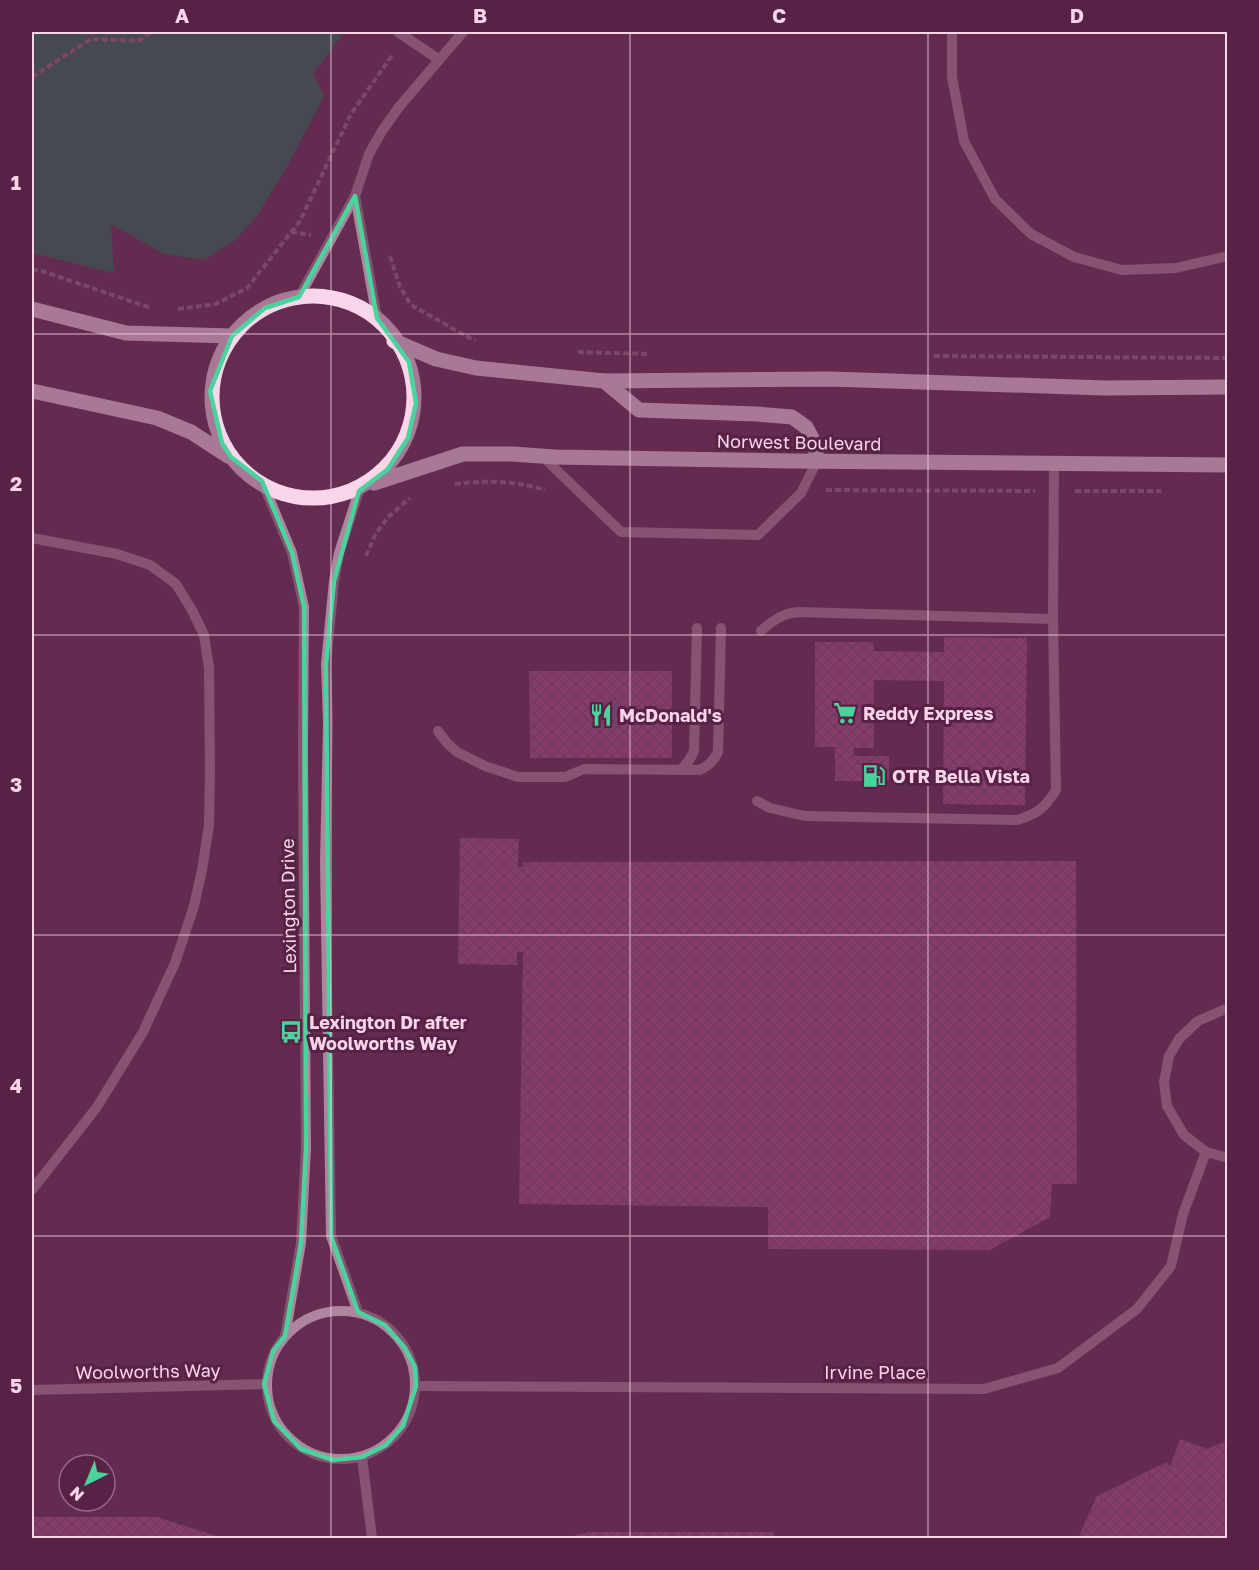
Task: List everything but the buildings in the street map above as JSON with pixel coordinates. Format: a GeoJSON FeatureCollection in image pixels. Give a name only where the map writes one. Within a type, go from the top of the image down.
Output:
{"type":"FeatureCollection","features":[{"type":"Feature","properties":{"kind":"main road"},"geometry":{"type":"LineString","coordinates":[[32,390],[157,418],[191,432],[275,488],[312,496],[337,495],[359,491],[374,483],[388,469],[408,438],[416,404],[409,362],[377,318],[354,306],[325,298],[299,297],[265,308],[245,320],[232,336],[221,354],[210,391],[213,420],[222,443],[231,457]]}},
{"type":"Feature","properties":{"kind":"main road"},"geometry":{"type":"LineString","coordinates":[[32,309],[126,333],[232,336]]}},
{"type":"Feature","properties":{"kind":"main road"},"geometry":{"type":"LineString","coordinates":[[394,341],[436,359],[476,368],[604,381],[831,379],[1104,388],[1227,387]]}},
{"type":"Feature","properties":{"kind":"main road"},"geometry":{"type":"LineString","coordinates":[[604,381],[639,410],[792,417],[806,427],[814,444],[817,461]]}},
{"type":"Feature","properties":{"kind":"main road","name":"Norwest Boulevard"},"geometry":{"type":"LineString","coordinates":[[374,483],[464,454],[817,461],[1227,465]]}},
{"type":"Feature","properties":{"kind":"street"},"geometry":{"type":"LineString","coordinates":[[299,297],[355,196],[369,154],[382,131],[438,59],[463,32]]}},
{"type":"Feature","properties":{"kind":"street"},"geometry":{"type":"LineString","coordinates":[[952,32],[952,76],[964,141],[995,199],[1031,234],[1074,257],[1122,270],[1176,268],[1227,256]]}},
{"type":"Feature","properties":{"kind":"street"},"geometry":{"type":"LineString","coordinates":[[401,34],[438,59]]}},
{"type":"Feature","properties":{"kind":"street"},"geometry":{"type":"LineString","coordinates":[[355,196],[377,318]]}},
{"type":"Feature","properties":{"kind":"street"},"geometry":{"type":"LineString","coordinates":[[542,456],[621,532],[746,535],[758,535],[801,493],[817,461]]}},
{"type":"Feature","properties":{"kind":"street"},"geometry":{"type":"LineString","coordinates":[[757,801],[770,808],[805,816],[1017,820],[1031,816],[1043,808],[1056,790],[1053,618],[1054,464]]}},
{"type":"Feature","properties":{"kind":"street","name":"Lexington Drive"},"geometry":{"type":"LineString","coordinates":[[262,481],[292,553],[303,607],[306,1148],[301,1243],[285,1336]]}},
{"type":"Feature","properties":{"kind":"street"},"geometry":{"type":"LineString","coordinates":[[358,1312],[331,1236],[326,664],[339,554],[359,491]]}},
{"type":"Feature","properties":{"kind":"street"},"geometry":{"type":"LineString","coordinates":[[32,538],[117,554],[150,565],[176,584],[204,635],[209,668],[210,759],[209,825],[204,859],[194,906],[175,963],[144,1032],[97,1107],[32,1190]]}},
{"type":"Feature","properties":{"kind":"street"},"geometry":{"type":"LineString","coordinates":[[761,631],[770,622],[784,614],[797,612],[1053,618]]}},
{"type":"Feature","properties":{"kind":"street"},"geometry":{"type":"LineString","coordinates":[[681,770],[694,752],[696,628]]}},
{"type":"Feature","properties":{"kind":"street"},"geometry":{"type":"LineString","coordinates":[[438,732],[457,752],[485,766],[518,777],[565,777],[584,769],[699,770],[713,762],[718,752],[721,628]]}},
{"type":"Feature","properties":{"kind":"street"},"geometry":{"type":"LineString","coordinates":[[1227,1010],[1198,1021],[1179,1039],[1169,1056],[1164,1082],[1167,1106],[1184,1135],[1206,1152],[1227,1158]]}},
{"type":"Feature","properties":{"kind":"street","name":"Irvine Place"},"geometry":{"type":"LineString","coordinates":[[416,1386],[984,1389],[1058,1368],[1137,1309],[1171,1266],[1183,1214],[1206,1152]]}},
{"type":"Feature","properties":{"kind":"street"},"geometry":{"type":"LineString","coordinates":[[358,1312],[385,1325],[405,1348],[415,1367],[416,1386],[413,1402],[403,1426],[386,1445],[362,1457],[333,1460],[301,1449],[274,1421],[264,1384],[273,1351],[285,1336],[295,1324],[311,1314],[358,1312]]}},
{"type":"Feature","properties":{"kind":"street","name":"Woolworths Way"},"geometry":{"type":"LineString","coordinates":[[32,1390],[264,1384]]}},
{"type":"Feature","properties":{"kind":"street"},"geometry":{"type":"LineString","coordinates":[[362,1457],[372,1539]]}},
{"type":"Feature","properties":{"kind":"path"},"geometry":{"type":"LineString","coordinates":[[32,77],[91,39],[138,41],[151,32]]}},
{"type":"Feature","properties":{"kind":"path"},"geometry":{"type":"LineString","coordinates":[[170,310],[216,304],[247,288],[300,221],[351,114],[401,34]]}},
{"type":"Feature","properties":{"kind":"path"},"geometry":{"type":"LineString","coordinates":[[291,232],[332,238]]}},
{"type":"Feature","properties":{"kind":"path"},"geometry":{"type":"LineString","coordinates":[[364,244],[387,248],[400,287],[411,305],[472,340],[483,343]]}},
{"type":"Feature","properties":{"kind":"path"},"geometry":{"type":"LineString","coordinates":[[32,270],[42,271],[159,311]]}},
{"type":"Feature","properties":{"kind":"path"},"geometry":{"type":"LineString","coordinates":[[575,352],[656,355]]}},
{"type":"Feature","properties":{"kind":"path"},"geometry":{"type":"LineString","coordinates":[[933,356],[1227,358]]}},
{"type":"Feature","properties":{"kind":"highlighted area"},"geometry":{"type":"Polygon","coordinates":[[[355,196],[377,318],[409,362],[416,403],[408,438],[388,469],[359,491],[334,581],[326,664],[331,1236],[358,1312],[385,1325],[405,1348],[415,1367],[416,1386],[403,1426],[386,1445],[362,1457],[333,1460],[301,1449],[274,1421],[264,1384],[273,1351],[285,1336],[301,1243],[306,1148],[304,607],[292,553],[262,481],[231,457],[222,443],[210,391],[232,336],[265,308],[299,297],[355,196]]]}},
{"type":"Feature","properties":{"kind":"green space"},"geometry":{"type":"Polygon","coordinates":[[[32,32],[344,32],[313,74],[324,96],[285,170],[256,217],[234,241],[204,260],[164,254],[111,224],[114,273],[32,253],[32,32]]]}},
{"type":"Feature","properties":{"kind":"place","name":"Reddy Express"},"geometry":{"type":"Point","coordinates":[845,713]}},
{"type":"Feature","properties":{"kind":"place","name":"McDonald's"},"geometry":{"type":"Point","coordinates":[601,715]}},
{"type":"Feature","properties":{"kind":"place","name":"OTR Bella Vista"},"geometry":{"type":"Point","coordinates":[874,776]}},
{"type":"Feature","properties":{"kind":"place","name":"Lexington Dr after Woolworths Way"},"geometry":{"type":"Point","coordinates":[291,1032]}}]}
